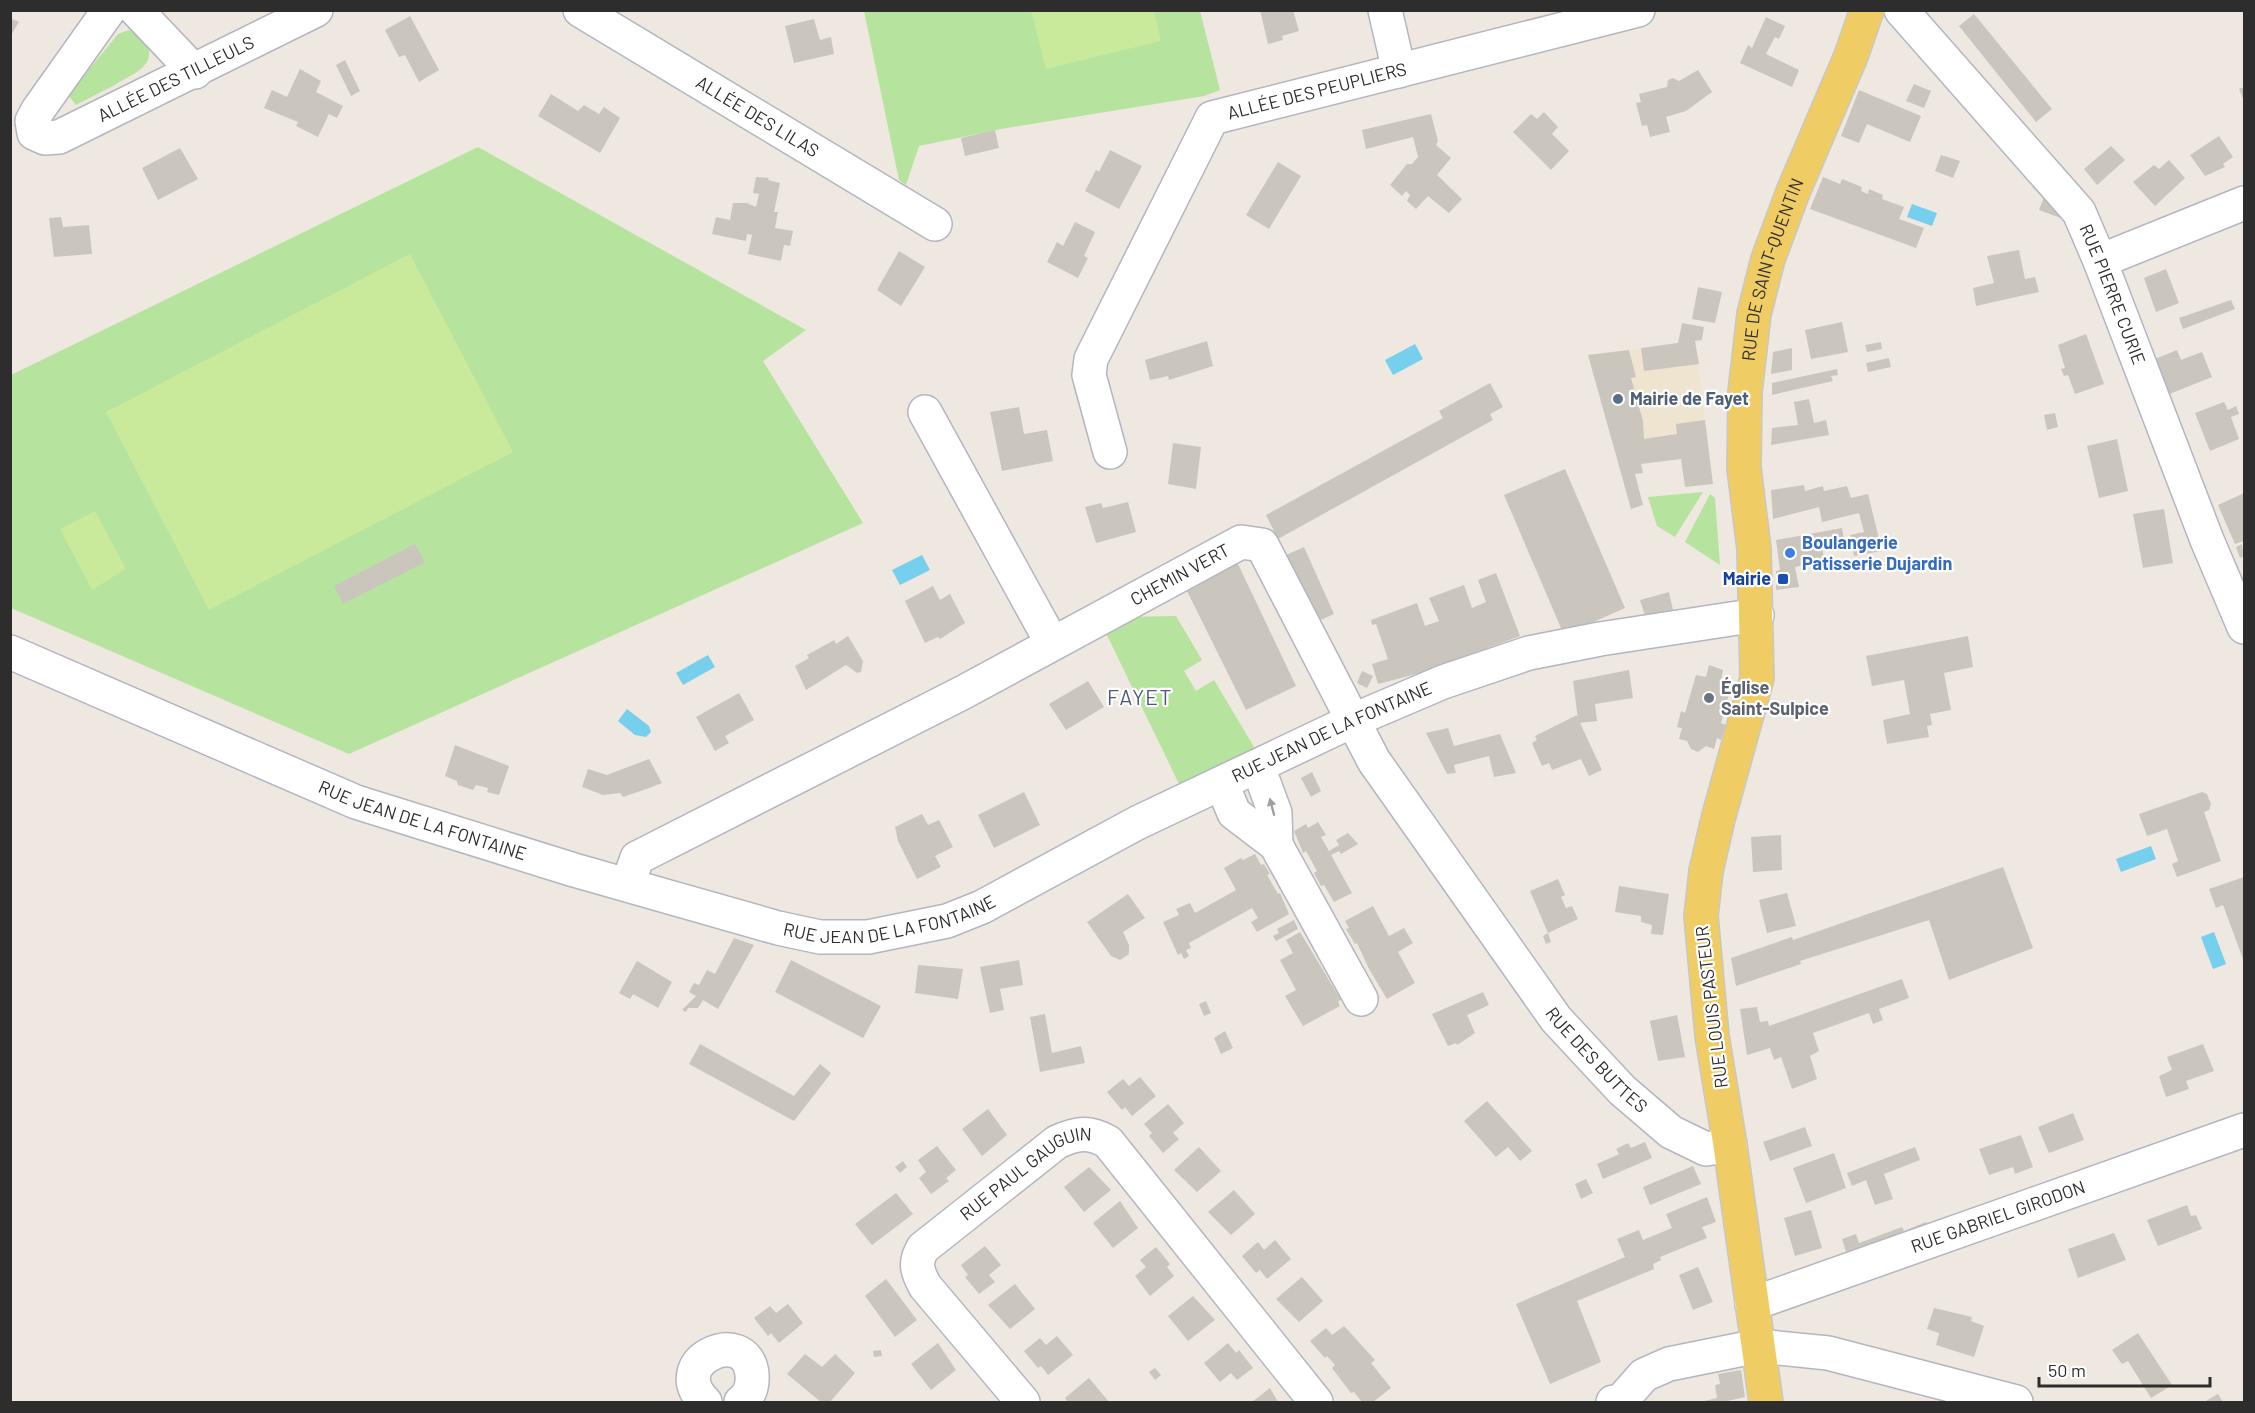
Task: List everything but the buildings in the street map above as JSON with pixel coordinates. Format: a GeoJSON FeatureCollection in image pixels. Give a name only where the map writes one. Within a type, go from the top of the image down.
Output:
{"type":"FeatureCollection","features":[{"type":"Feature","properties":{"kind":"main road","name":"RUE DE SAINT-QUENTIN"},"geometry":{"type":"LineString","coordinates":[[1757,615],[1754,549],[1744,459],[1745,392],[1754,314],[1768,259],[1851,56],[1867,10]]}},
{"type":"Feature","properties":{"kind":"main road","name":"RUE LOUIS PASTEUR"},"geometry":{"type":"LineString","coordinates":[[1757,615],[1757,678],[1718,819],[1706,872],[1701,916],[1712,1036],[1730,1145],[1766,1402]]}},
{"type":"Feature","properties":{"kind":"street","name":"ALLÉE DES TILLEULS"},"geometry":{"type":"LineString","coordinates":[[109,10],[38,110],[32,121],[34,133],[45,138],[59,137],[195,72],[316,10]]}},
{"type":"Feature","properties":{"kind":"street"},"geometry":{"type":"LineString","coordinates":[[136,10],[195,72]]}},
{"type":"Feature","properties":{"kind":"street","name":"ALLÉE DES LILAS"},"geometry":{"type":"LineString","coordinates":[[580,10],[935,224]]}},
{"type":"Feature","properties":{"kind":"street"},"geometry":{"type":"LineString","coordinates":[[1385,10],[1399,71]]}},
{"type":"Feature","properties":{"kind":"street","name":"ALLÉE DES PEUPLIERS"},"geometry":{"type":"LineString","coordinates":[[1110,452],[1089,375],[1091,360],[1212,118],[1638,10]]}},
{"type":"Feature","properties":{"kind":"street","name":"RUE PIERRE CURIE"},"geometry":{"type":"LineString","coordinates":[[1901,10],[2079,212],[2207,540],[2244,627]]}},
{"type":"Feature","properties":{"kind":"street"},"geometry":{"type":"LineString","coordinates":[[2100,261],[2244,203]]}},
{"type":"Feature","properties":{"kind":"street"},"geometry":{"type":"LineString","coordinates":[[628,884],[638,858],[962,693],[1052,643],[925,412]]}},
{"type":"Feature","properties":{"kind":"street","name":"CHEMIN VERT"},"geometry":{"type":"LineString","coordinates":[[1052,643],[1241,542],[1262,545],[1354,720]]}},
{"type":"Feature","properties":{"kind":"street","name":"RUE JEAN DE LA FONTAINE"},"geometry":{"type":"LineString","coordinates":[[10,652],[356,802],[574,870],[778,928],[820,937],[868,937],[947,921],[982,907],[1137,823],[1354,720],[1443,682],[1529,653],[1600,639],[1757,615]]}},
{"type":"Feature","properties":{"kind":"street","name":"RUE DES BUTTES"},"geometry":{"type":"LineString","coordinates":[[1354,720],[1374,761],[1556,1019],[1622,1090],[1671,1132],[1706,1149],[1730,1145]]}},
{"type":"Feature","properties":{"kind":"street"},"geometry":{"type":"LineString","coordinates":[[1258,767],[1275,813],[1276,845]]}},
{"type":"Feature","properties":{"kind":"street"},"geometry":{"type":"LineString","coordinates":[[1222,784],[1234,813],[1276,845],[1361,999]]}},
{"type":"Feature","properties":{"kind":"street","name":"RUE GABRIEL GIRODON"},"geometry":{"type":"LineString","coordinates":[[1752,1304],[2244,1130]]}},
{"type":"Feature","properties":{"kind":"street","name":"RUE PAUL GAUGUIN"},"geometry":{"type":"LineString","coordinates":[[1023,1402],[925,1286],[917,1272],[917,1259],[923,1248],[1057,1142],[1077,1133],[1094,1134],[1108,1142],[1316,1402]]}},
{"type":"Feature","properties":{"kind":"street"},"geometry":{"type":"LineString","coordinates":[[1613,1402],[1621,1401],[1644,1375],[1669,1364],[1758,1346],[1828,1353],[2016,1402]]}},
{"type":"Feature","properties":{"kind":"street"},"geometry":{"type":"LineString","coordinates":[[705,1402],[694,1385],[695,1370],[703,1358],[715,1350],[729,1350],[741,1355],[752,1370],[753,1384],[747,1398],[741,1402]]}},
{"type":"Feature","properties":{"kind":"shaded area"},"geometry":{"type":"Polygon","coordinates":[[[1695,341],[1705,420],[1677,434],[1614,447],[1588,355],[1695,341]]]}},
{"type":"Feature","properties":{"kind":"green space"},"geometry":{"type":"Polygon","coordinates":[[[864,11],[1200,11],[1220,90],[1204,96],[1001,129],[919,146],[906,185],[899,180],[864,11]]]}},
{"type":"Feature","properties":{"kind":"green space"},"geometry":{"type":"Polygon","coordinates":[[[1031,11],[1154,11],[1161,41],[1046,69],[1031,11]]]}},
{"type":"Feature","properties":{"kind":"green space"},"geometry":{"type":"Polygon","coordinates":[[[129,30],[144,40],[149,50],[149,56],[143,67],[131,76],[76,105],[68,95],[118,34],[129,30]]]}},
{"type":"Feature","properties":{"kind":"green space"},"geometry":{"type":"Polygon","coordinates":[[[478,147],[806,330],[763,361],[863,523],[349,754],[11,608],[11,375],[478,147]]]}},
{"type":"Feature","properties":{"kind":"green space"},"geometry":{"type":"Polygon","coordinates":[[[410,254],[513,452],[209,610],[106,412],[410,254]]]}},
{"type":"Feature","properties":{"kind":"green space"},"geometry":{"type":"Polygon","coordinates":[[[1703,492],[1675,537],[1657,526],[1648,497],[1703,492]]]}},
{"type":"Feature","properties":{"kind":"green space"},"geometry":{"type":"Polygon","coordinates":[[[1710,494],[1715,498],[1720,565],[1685,542],[1710,494]]]}},
{"type":"Feature","properties":{"kind":"green space"},"geometry":{"type":"Polygon","coordinates":[[[95,511],[126,569],[92,590],[60,529],[95,511]]]}},
{"type":"Feature","properties":{"kind":"green space"},"geometry":{"type":"Polygon","coordinates":[[[1176,616],[1202,660],[1184,671],[1196,691],[1214,680],[1257,752],[1181,788],[1104,629],[1124,617],[1176,616]]]}},
{"type":"Feature","properties":{"kind":"water"},"geometry":{"type":"Polygon","coordinates":[[[1912,204],[1937,213],[1932,226],[1907,217],[1912,204]]]}},
{"type":"Feature","properties":{"kind":"water"},"geometry":{"type":"Polygon","coordinates":[[[1415,344],[1423,359],[1393,375],[1385,360],[1415,344]]]}},
{"type":"Feature","properties":{"kind":"water"},"geometry":{"type":"Polygon","coordinates":[[[922,555],[930,570],[900,585],[892,570],[922,555]]]}},
{"type":"Feature","properties":{"kind":"water"},"geometry":{"type":"Polygon","coordinates":[[[708,655],[715,667],[683,685],[676,673],[708,655]]]}},
{"type":"Feature","properties":{"kind":"water"},"geometry":{"type":"Polygon","coordinates":[[[627,709],[649,726],[651,732],[646,737],[635,735],[618,721],[627,709]]]}},
{"type":"Feature","properties":{"kind":"water"},"geometry":{"type":"Polygon","coordinates":[[[2151,846],[2156,859],[2121,872],[2116,859],[2151,846]]]}},
{"type":"Feature","properties":{"kind":"water"},"geometry":{"type":"Polygon","coordinates":[[[2214,932],[2226,964],[2213,969],[2201,937],[2214,932]]]}},
{"type":"Feature","properties":{"kind":"place","name":"Mairie de Fayet"},"geometry":{"type":"Point","coordinates":[1618,399]}},
{"type":"Feature","properties":{"kind":"place","name":"Boulangerie Patisserie Dujardin"},"geometry":{"type":"Point","coordinates":[1790,553]}},
{"type":"Feature","properties":{"kind":"place","name":"Mairie"},"geometry":{"type":"Point","coordinates":[1783,579]}},
{"type":"Feature","properties":{"kind":"place","name":"Église Saint-Sulpice"},"geometry":{"type":"Point","coordinates":[1709,698]}},
{"type":"Feature","properties":{"kind":"district","name":"FAYET"},"geometry":{"type":"Point","coordinates":[1140,698]}}]}
